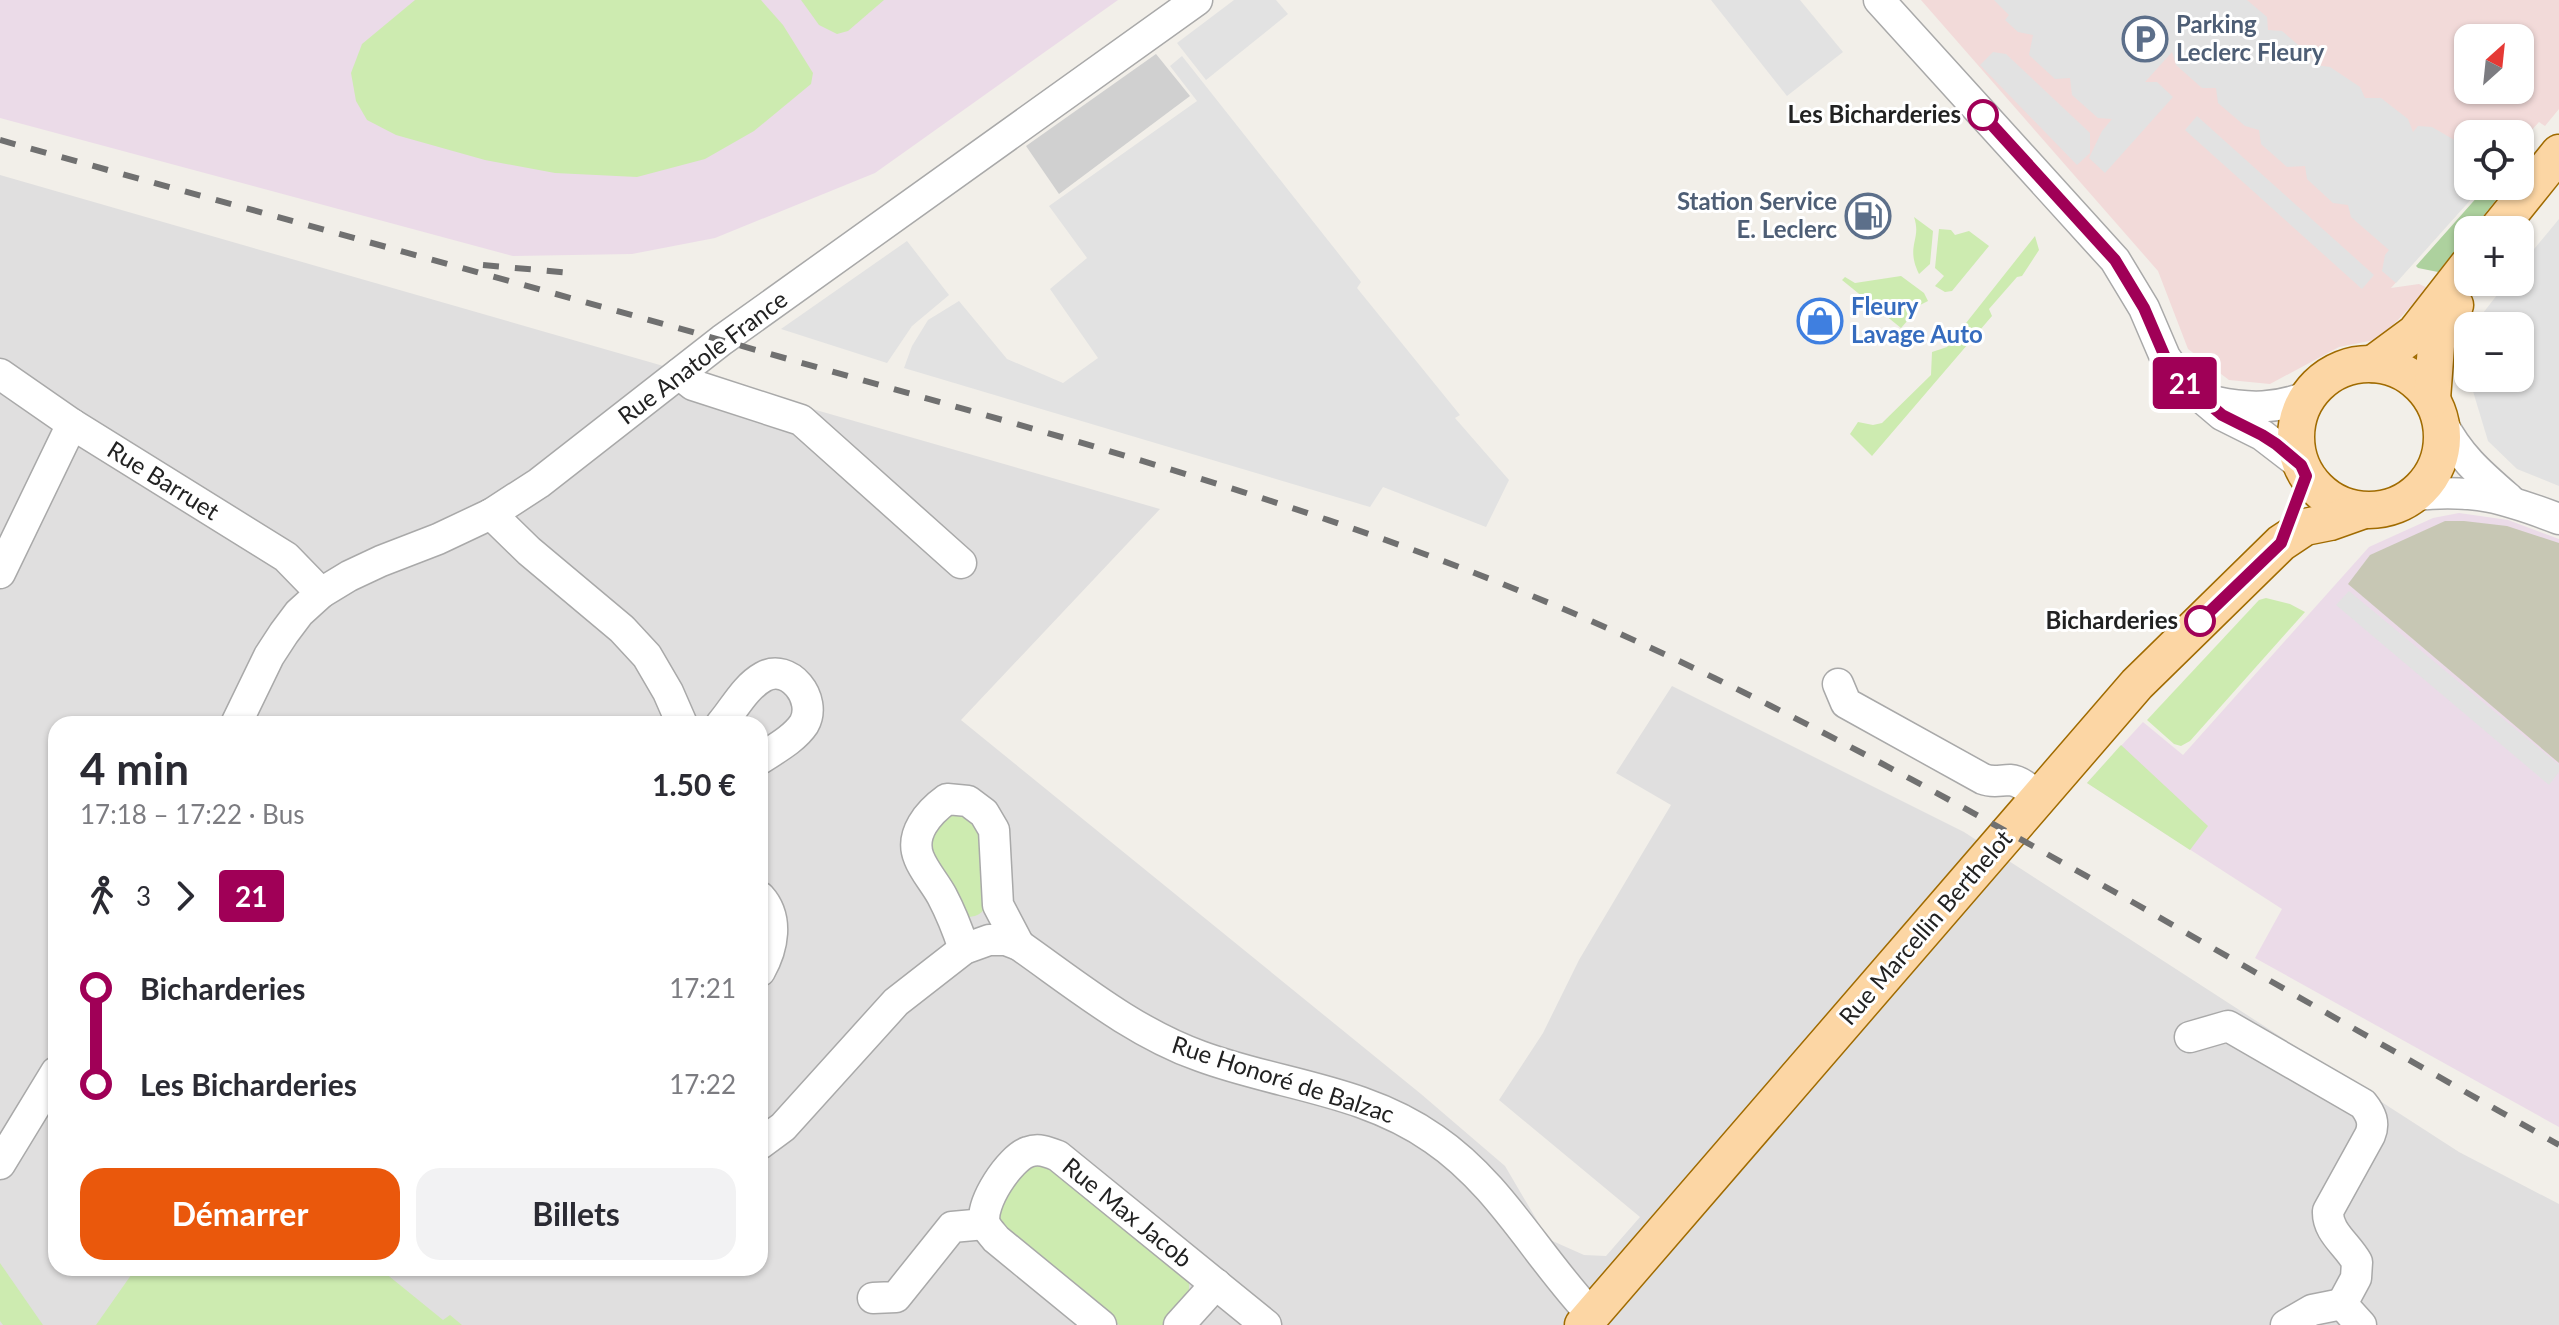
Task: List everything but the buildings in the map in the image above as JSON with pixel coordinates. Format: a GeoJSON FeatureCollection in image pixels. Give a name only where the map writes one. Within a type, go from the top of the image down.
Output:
{"type":"FeatureCollection","features":[{"type":"Feature","properties":{"kind":"main road"},"geometry":{"type":"LineString","coordinates":[[2508,216],[2559,153]]}},
{"type":"Feature","properties":{"kind":"main road"},"geometry":{"type":"LineString","coordinates":[[2525,216],[2559,174]]}},
{"type":"Feature","properties":{"kind":"main road"},"geometry":{"type":"LineString","coordinates":[[2373,364],[2415,333],[2454,283]]}},
{"type":"Feature","properties":{"kind":"main road"},"geometry":{"type":"LineString","coordinates":[[2415,495],[2429,481],[2438,463],[2442,444],[2436,410],[2437,333],[2462,296]]}},
{"type":"Feature","properties":{"kind":"main road"},"geometry":{"type":"LineString","coordinates":[[2308,396],[2320,382],[2336,371],[2373,364],[2406,374],[2421,385],[2436,410]]}},
{"type":"Feature","properties":{"kind":"main road","name":"Rue Marcellin Berthelot"},"geometry":{"type":"LineString","coordinates":[[2281,543],[2304,470],[2295,442],[2298,418],[2308,396]]}},
{"type":"Feature","properties":{"kind":"main road"},"geometry":{"type":"LineString","coordinates":[[2304,470],[2320,493],[2339,505],[2361,511]]}},
{"type":"Feature","properties":{"kind":"main road","name":"Rue Marcellin Berthelot"},"geometry":{"type":"LineString","coordinates":[[1587,1320],[2137,684],[2281,543],[2305,527],[2361,511],[2389,508],[2415,495]]}},
{"type":"Feature","properties":{"kind":"street","name":"Rue Anatole France"},"geometry":{"type":"LineString","coordinates":[[240,716],[269,656],[284,633],[299,613],[321,593],[370,566],[447,536],[491,514],[577,455],[756,315],[1197,0]]}},
{"type":"Feature","properties":{"kind":"street"},"geometry":{"type":"LineString","coordinates":[[1879,0],[2115,260],[2144,308],[2165,357],[2182,381],[2222,415],[2262,435],[2304,470]]}},
{"type":"Feature","properties":{"kind":"street","name":"Rue Barruet"},"geometry":{"type":"LineString","coordinates":[[0,374],[72,424],[286,557],[321,593]]}},
{"type":"Feature","properties":{"kind":"street"},"geometry":{"type":"LineString","coordinates":[[679,374],[693,385],[801,420],[961,563]]}},
{"type":"Feature","properties":{"kind":"street"},"geometry":{"type":"LineString","coordinates":[[2205,400],[2258,408],[2286,405],[2308,396]]}},
{"type":"Feature","properties":{"kind":"street"},"geometry":{"type":"LineString","coordinates":[[2436,410],[2454,446],[2510,500]]}},
{"type":"Feature","properties":{"kind":"street"},"geometry":{"type":"LineString","coordinates":[[0,573],[72,424]]}},
{"type":"Feature","properties":{"kind":"street"},"geometry":{"type":"LineString","coordinates":[[2415,495],[2454,492],[2510,500],[2559,519]]}},
{"type":"Feature","properties":{"kind":"street"},"geometry":{"type":"LineString","coordinates":[[491,514],[529,551],[631,638],[654,668],[678,716]]}},
{"type":"Feature","properties":{"kind":"street"},"geometry":{"type":"LineString","coordinates":[[727,716],[742,696],[766,675],[778,673],[803,690],[808,703],[803,724],[795,734],[768,753]]}},
{"type":"Feature","properties":{"kind":"street"},"geometry":{"type":"LineString","coordinates":[[1838,684],[1846,703],[1989,782],[2013,780],[2039,798]]}},
{"type":"Feature","properties":{"kind":"street"},"geometry":{"type":"LineString","coordinates":[[964,949],[942,896],[918,856],[917,840],[922,824],[947,799],[968,801],[984,813],[994,830],[998,905],[1019,945]]}},
{"type":"Feature","properties":{"kind":"street"},"geometry":{"type":"LineString","coordinates":[[768,912],[772,919],[772,942],[768,952]]}},
{"type":"Feature","properties":{"kind":"street"},"geometry":{"type":"LineString","coordinates":[[768,1138],[783,1127],[896,1002],[964,949],[989,940],[1006,940],[1019,945]]}},
{"type":"Feature","properties":{"kind":"street","name":"Rue Honoré de Balzac"},"geometry":{"type":"LineString","coordinates":[[1019,945],[1154,1036],[1200,1056],[1348,1096],[1404,1120],[1434,1139],[1470,1166],[1489,1187],[1587,1320]]}},
{"type":"Feature","properties":{"kind":"street"},"geometry":{"type":"LineString","coordinates":[[2190,1037],[2228,1026],[2363,1104],[2369,1111],[2373,1123],[2370,1135],[2328,1211],[2333,1231],[2357,1262],[2352,1314],[2312,1310],[2286,1325]]}},
{"type":"Feature","properties":{"kind":"street"},"geometry":{"type":"LineString","coordinates":[[0,1164],[48,1085]]}},
{"type":"Feature","properties":{"kind":"street","name":"Rue Max Jacob"},"geometry":{"type":"LineString","coordinates":[[985,1224],[984,1206],[993,1189],[1018,1158],[1028,1152],[1042,1150],[1058,1156],[1266,1325]]}},
{"type":"Feature","properties":{"kind":"street"},"geometry":{"type":"LineString","coordinates":[[873,1298],[896,1297],[952,1227],[985,1224],[996,1239],[1101,1325]]}},
{"type":"Feature","properties":{"kind":"street","name":"Rue Max Jacob"},"geometry":{"type":"LineString","coordinates":[[1179,1325],[1216,1284]]}},
{"type":"Feature","properties":{"kind":"shaded area"},"geometry":{"type":"Polygon","coordinates":[[[0,0],[1118,0],[875,173],[715,238],[632,254],[513,256],[0,118],[0,0]]]}},
{"type":"Feature","properties":{"kind":"shaded area"},"geometry":{"type":"Polygon","coordinates":[[[1234,0],[1276,0],[1288,14],[1206,80],[1177,43],[1234,0]]]}},
{"type":"Feature","properties":{"kind":"shaded area"},"geometry":{"type":"Polygon","coordinates":[[[1711,0],[1800,0],[1843,52],[1787,96],[1711,0]]]}},
{"type":"Feature","properties":{"kind":"shaded area"},"geometry":{"type":"Polygon","coordinates":[[[1921,0],[2559,0],[2559,109],[2545,126],[2539,122],[2534,128],[2534,120],[2454,120],[2454,200],[2470,200],[2391,288],[2419,284],[2428,288],[2380,339],[2339,347],[2270,384],[2229,380],[2188,349],[2158,271],[1921,0]]]}},
{"type":"Feature","properties":{"kind":"shaded area"},"geometry":{"type":"Polygon","coordinates":[[[1994,0],[2247,0],[2267,17],[2268,30],[2282,31],[2309,54],[2316,65],[2330,67],[2360,87],[2365,98],[2381,98],[2408,119],[2413,132],[2418,126],[2432,127],[2454,140],[2454,200],[2470,200],[2396,283],[2382,271],[2389,250],[2351,217],[2348,205],[2333,203],[2307,179],[2305,166],[2287,167],[2261,144],[2259,130],[2245,126],[2218,103],[2216,88],[2202,88],[2176,65],[2172,52],[2145,82],[2157,82],[2173,97],[2105,173],[2089,158],[2102,131],[2112,119],[2098,118],[2072,95],[2070,78],[2055,79],[2029,55],[2033,35],[2018,32],[2005,20],[2009,15],[1994,0]]]}},
{"type":"Feature","properties":{"kind":"shaded area"},"geometry":{"type":"Polygon","coordinates":[[[1993,52],[2006,54],[2090,133],[2090,153],[2077,165],[1980,65],[1993,52]]]}},
{"type":"Feature","properties":{"kind":"shaded area"},"geometry":{"type":"Polygon","coordinates":[[[1156,54],[1190,96],[1059,194],[1026,146],[1156,54]]]}},
{"type":"Feature","properties":{"kind":"shaded area"},"geometry":{"type":"Polygon","coordinates":[[[1182,56],[1361,282],[1357,288],[1460,415],[1455,418],[1509,480],[1486,527],[1383,487],[1370,507],[904,368],[912,346],[928,320],[959,301],[1007,359],[1063,383],[1098,358],[1050,289],[1087,258],[1049,206],[1197,101],[1170,66],[1182,56]]]}},
{"type":"Feature","properties":{"kind":"shaded area"},"geometry":{"type":"Polygon","coordinates":[[[2197,116],[2374,275],[2362,289],[2185,130],[2197,116]]]}},
{"type":"Feature","properties":{"kind":"shaded area"},"geometry":{"type":"Polygon","coordinates":[[[0,175],[1160,509],[961,720],[1421,1094],[1505,1166],[1548,1239],[1584,1255],[1606,1256],[1640,1217],[1499,1100],[1543,1033],[1579,960],[1671,805],[1616,773],[1672,686],[1964,832],[2459,1152],[2559,1204],[2559,1325],[0,1325],[0,175]]]}},
{"type":"Feature","properties":{"kind":"shaded area"},"geometry":{"type":"Polygon","coordinates":[[[2559,219],[2559,486],[2517,469],[2488,441],[2473,392],[2534,392],[2534,312],[2484,312],[2496,296],[2534,296],[2534,249],[2559,219]]]}},
{"type":"Feature","properties":{"kind":"shaded area"},"geometry":{"type":"Polygon","coordinates":[[[907,241],[949,295],[912,326],[887,363],[781,329],[907,241]]]}},
{"type":"Feature","properties":{"kind":"shaded area"},"geometry":{"type":"Polygon","coordinates":[[[2459,513],[2508,520],[2559,539],[2559,1127],[2255,958],[2282,909],[2087,783],[2143,722],[2183,755],[2369,547],[2433,518],[2459,513]]]}},
{"type":"Feature","properties":{"kind":"shaded area"},"geometry":{"type":"Polygon","coordinates":[[[2445,521],[2507,526],[2559,543],[2559,763],[2348,584],[2370,555],[2445,521]]]}},
{"type":"Feature","properties":{"kind":"shaded area"},"geometry":{"type":"Polygon","coordinates":[[[2349,591],[2559,765],[2559,772],[2549,785],[2336,605],[2349,591]]]}},
{"type":"Feature","properties":{"kind":"green space"},"geometry":{"type":"Polygon","coordinates":[[[415,0],[761,0],[783,25],[813,73],[811,84],[754,131],[705,159],[637,177],[555,173],[485,160],[396,135],[367,120],[356,101],[351,73],[362,44],[415,0]]]}},
{"type":"Feature","properties":{"kind":"green space"},"geometry":{"type":"Polygon","coordinates":[[[801,0],[884,0],[848,31],[837,34],[819,25],[801,0]]]}},
{"type":"Feature","properties":{"kind":"green space"},"geometry":{"type":"Polygon","coordinates":[[[2475,200],[2496,200],[2483,216],[2460,216],[2475,200]]]}},
{"type":"Feature","properties":{"kind":"green space"},"geometry":{"type":"Polygon","coordinates":[[[1914,217],[1933,231],[1930,264],[1919,274],[1913,256],[1914,217]]]}},
{"type":"Feature","properties":{"kind":"green space"},"geometry":{"type":"Polygon","coordinates":[[[2454,223],[2454,252],[2438,272],[2416,266],[2454,223]]]}},
{"type":"Feature","properties":{"kind":"green space"},"geometry":{"type":"Polygon","coordinates":[[[1939,229],[1951,230],[1955,235],[1969,231],[1989,246],[1952,291],[1945,292],[1935,286],[1944,276],[1935,268],[1939,229]]]}},
{"type":"Feature","properties":{"kind":"green space"},"geometry":{"type":"Polygon","coordinates":[[[2035,236],[2039,250],[2022,276],[2017,277],[1989,309],[1992,316],[1872,456],[1850,434],[1858,422],[1882,423],[1931,375],[1932,352],[1947,347],[2035,236]]]}},
{"type":"Feature","properties":{"kind":"green space"},"geometry":{"type":"Polygon","coordinates":[[[1901,276],[1924,293],[1928,301],[1912,309],[1901,328],[1842,280],[1845,277],[1855,283],[1901,276]]]}},
{"type":"Feature","properties":{"kind":"green space"},"geometry":{"type":"Polygon","coordinates":[[[2266,598],[2290,604],[2305,612],[2190,741],[2181,746],[2174,744],[2147,720],[2259,600],[2266,598]]]}},
{"type":"Feature","properties":{"kind":"green space"},"geometry":{"type":"Polygon","coordinates":[[[2121,745],[2208,826],[2190,850],[2087,783],[2121,745]]]}},
{"type":"Feature","properties":{"kind":"green space"},"geometry":{"type":"Polygon","coordinates":[[[956,811],[980,824],[986,907],[972,917],[965,917],[940,877],[928,843],[945,815],[956,811]]]}},
{"type":"Feature","properties":{"kind":"green space"},"geometry":{"type":"Polygon","coordinates":[[[1039,1158],[1188,1276],[1187,1297],[1167,1325],[1119,1325],[1006,1234],[997,1222],[995,1201],[1019,1171],[1039,1158]]]}},
{"type":"Feature","properties":{"kind":"green space"},"geometry":{"type":"Polygon","coordinates":[[[0,1263],[43,1325],[3,1325],[0,1321],[0,1263]]]}},
{"type":"Feature","properties":{"kind":"green space"},"geometry":{"type":"Polygon","coordinates":[[[130,1276],[389,1276],[443,1320],[450,1315],[462,1325],[96,1325],[130,1276]]]}},
{"type":"Feature","properties":{"kind":"railway"},"geometry":{"type":"LineString","coordinates":[[0,140],[1060,437],[1324,519],[1497,582],[1653,649],[1863,753],[2136,904],[2559,1145]]}},
{"type":"Feature","properties":{"kind":"railway"},"geometry":{"type":"LineString","coordinates":[[483,265],[571,273]]}},
{"type":"Feature","properties":{"kind":"bus line","name":"21"},"geometry":{"type":"LineString","coordinates":[[1983,115],[2115,260],[2144,308],[2165,357],[2182,381],[2222,415],[2276,444],[2301,465],[2306,476],[2281,543],[2200,621]]}},
{"type":"Feature","properties":{"kind":"place","name":"Parking Leclerc Fleury"},"geometry":{"type":"Point","coordinates":[2145,39]}},
{"type":"Feature","properties":{"kind":"place","name":"Les Bicharderies"},"geometry":{"type":"Point","coordinates":[1983,115]}},
{"type":"Feature","properties":{"kind":"place","name":"Station Service E. Leclerc"},"geometry":{"type":"Point","coordinates":[1868,216]}},
{"type":"Feature","properties":{"kind":"place","name":"Fleury Lavage Auto"},"geometry":{"type":"Point","coordinates":[1820,321]}},
{"type":"Feature","properties":{"kind":"place","name":"Bicharderies"},"geometry":{"type":"Point","coordinates":[2200,621]}}]}
